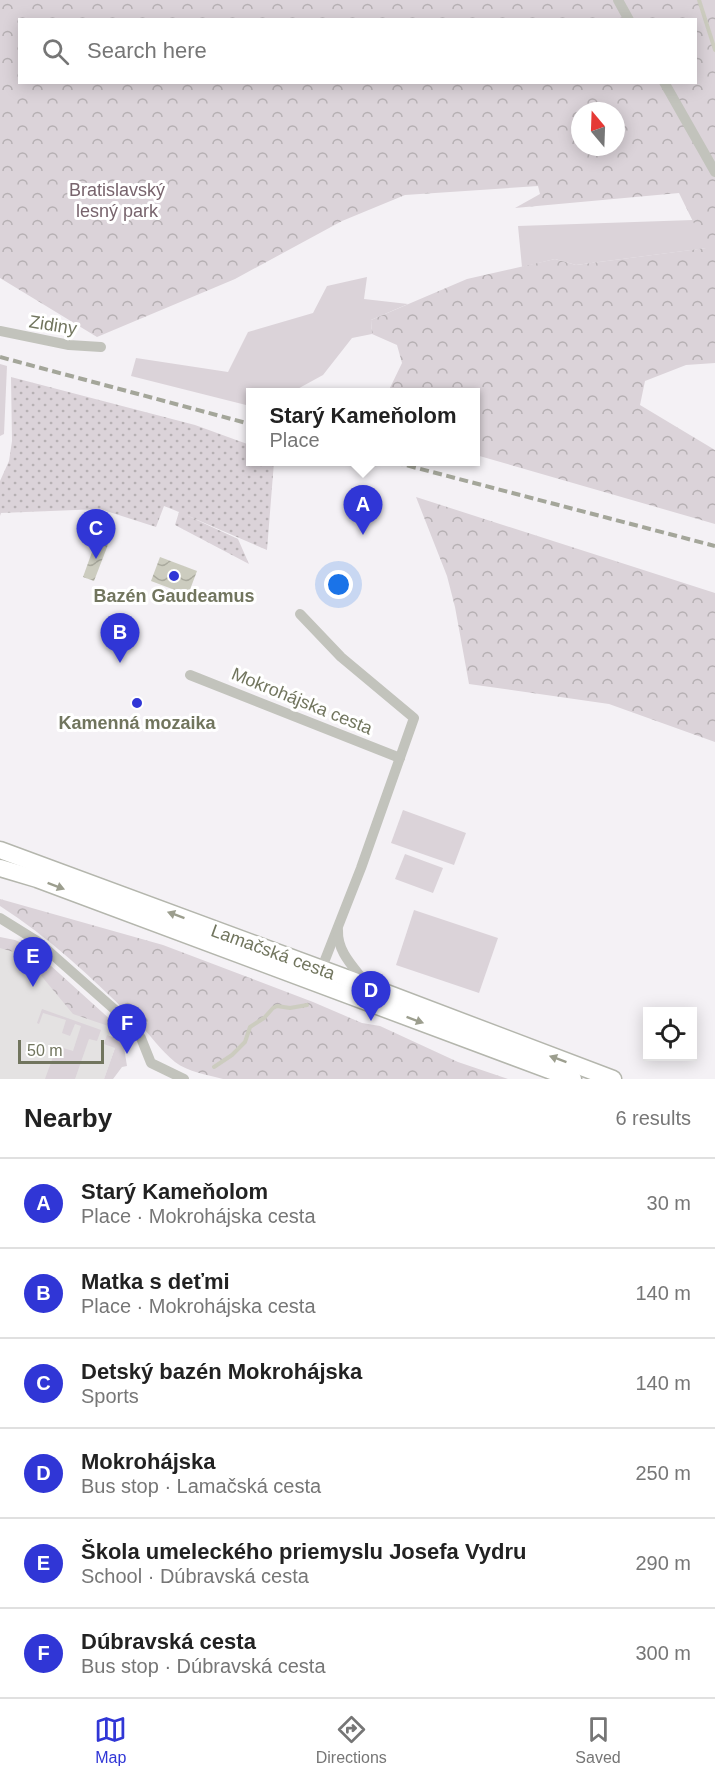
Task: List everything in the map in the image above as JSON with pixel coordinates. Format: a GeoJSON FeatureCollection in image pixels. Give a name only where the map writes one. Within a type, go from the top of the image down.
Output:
{"type":"FeatureCollection","features":[{"type":"Feature","properties":{"kind":"main road","name":"Lamačská cesta"},"geometry":{"type":"LineString","coordinates":[[0,850],[573,1079]]}},
{"type":"Feature","properties":{"kind":"main road","name":"Lamačská cesta"},"geometry":{"type":"LineString","coordinates":[[0,868],[322,978],[368,986],[613,1079]]}},
{"type":"Feature","properties":{"kind":"street"},"geometry":{"type":"LineString","coordinates":[[618,0],[628,18]]}},
{"type":"Feature","properties":{"kind":"street"},"geometry":{"type":"LineString","coordinates":[[665,84],[715,172]]}},
{"type":"Feature","properties":{"kind":"street","name":"Zidiny"},"geometry":{"type":"LineString","coordinates":[[0,331],[69,345],[100,347]]}},
{"type":"Feature","properties":{"kind":"street","name":"Mokrohájska cesta"},"geometry":{"type":"LineString","coordinates":[[300,614],[341,657],[414,718],[322,978]]}},
{"type":"Feature","properties":{"kind":"street","name":"Mokrohájska cesta"},"geometry":{"type":"LineString","coordinates":[[190,675],[400,758]]}},
{"type":"Feature","properties":{"kind":"street"},"geometry":{"type":"LineString","coordinates":[[0,918],[51,953],[114,1009],[141,1038],[151,1063],[184,1079]]}},
{"type":"Feature","properties":{"kind":"street"},"geometry":{"type":"LineString","coordinates":[[338,928],[343,953],[368,986]]}},
{"type":"Feature","properties":{"kind":"shaded area"},"geometry":{"type":"Polygon","coordinates":[[[0,943],[25,949],[111,1029],[109,1036],[115,1048],[104,1079],[0,1079],[0,943]]]}},
{"type":"Feature","properties":{"kind":"green space","name":"Bratislavský lesný park"},"geometry":{"type":"Polygon","coordinates":[[[0,0],[715,0],[715,363],[686,365],[645,381],[640,405],[715,450],[715,524],[480,456],[480,388],[390,388],[402,363],[397,345],[372,334],[371,320],[467,279],[555,259],[576,265],[706,248],[679,193],[515,208],[540,194],[538,186],[405,195],[342,221],[235,279],[97,337],[0,278],[0,0]]]}},
{"type":"Feature","properties":{"kind":"green space"},"geometry":{"type":"Polygon","coordinates":[[[693,220],[707,248],[576,265],[555,259],[522,267],[518,226],[693,220]]]}},
{"type":"Feature","properties":{"kind":"green space"},"geometry":{"type":"Polygon","coordinates":[[[367,277],[364,299],[408,304],[371,320],[372,334],[352,338],[323,375],[299,388],[246,388],[246,405],[131,376],[136,358],[228,372],[248,332],[313,313],[327,286],[367,277]]]}},
{"type":"Feature","properties":{"kind":"green space"},"geometry":{"type":"Polygon","coordinates":[[[0,364],[7,366],[4,434],[0,436],[0,364]]]}},
{"type":"Feature","properties":{"kind":"green space"},"geometry":{"type":"Polygon","coordinates":[[[11,377],[195,425],[246,444],[246,466],[274,466],[267,550],[186,515],[238,539],[249,564],[175,525],[179,512],[164,506],[156,527],[100,509],[1,513],[0,516],[0,481],[9,461],[12,441],[11,377]]]}},
{"type":"Feature","properties":{"kind":"green space"},"geometry":{"type":"Polygon","coordinates":[[[416,497],[715,593],[715,742],[609,704],[469,684],[447,576],[416,497]]]}},
{"type":"Feature","properties":{"kind":"green space"},"geometry":{"type":"Polygon","coordinates":[[[403,810],[466,833],[454,865],[391,843],[403,810]]]}},
{"type":"Feature","properties":{"kind":"green space"},"geometry":{"type":"Polygon","coordinates":[[[405,854],[443,868],[433,893],[395,879],[405,854]]]}},
{"type":"Feature","properties":{"kind":"green space"},"geometry":{"type":"Polygon","coordinates":[[[0,899],[163,945],[362,1023],[380,1026],[458,1062],[508,1079],[223,1079],[192,1071],[170,1058],[142,1027],[71,960],[0,906],[0,899]]]}},
{"type":"Feature","properties":{"kind":"green space"},"geometry":{"type":"Polygon","coordinates":[[[414,910],[498,938],[479,993],[396,965],[414,910]]]}},
{"type":"Feature","properties":{"kind":"green space"},"geometry":{"type":"Polygon","coordinates":[[[0,937],[29,946],[123,1031],[73,1014],[24,955],[0,948],[0,937]]]}},
{"type":"Feature","properties":{"kind":"green space"},"geometry":{"type":"Polygon","coordinates":[[[42,1009],[101,1030],[97,1041],[89,1039],[75,1079],[45,1079],[57,1046],[73,1051],[81,1026],[75,1024],[70,1036],[62,1033],[66,1020],[43,1013],[39,1024],[37,1023],[42,1009]]]}},
{"type":"Feature","properties":{"kind":"green space"},"geometry":{"type":"Polygon","coordinates":[[[107,1035],[123,1041],[127,1066],[122,1067],[113,1079],[104,1079],[115,1048],[104,1044],[107,1035]]]}},
{"type":"Feature","properties":{"kind":"water"},"geometry":{"type":"Polygon","coordinates":[[[97,538],[109,542],[94,581],[83,577],[97,538]]]}},
{"type":"Feature","properties":{"kind":"water","name":"Bazén Gaudeamus"},"geometry":{"type":"Polygon","coordinates":[[[160,557],[197,571],[188,595],[151,581],[160,557]]]}},
{"type":"Feature","properties":{"kind":"waterway"},"geometry":{"type":"LineString","coordinates":[[699,0],[715,50]]}},
{"type":"Feature","properties":{"kind":"waterway"},"geometry":{"type":"LineString","coordinates":[[214,1067],[232,1055],[245,1042],[250,1027],[264,1018],[273,1008],[307,1005]]}},
{"type":"Feature","properties":{"kind":"railway"},"geometry":{"type":"LineString","coordinates":[[0,357],[246,423]]}},
{"type":"Feature","properties":{"kind":"railway"},"geometry":{"type":"LineString","coordinates":[[409,466],[715,546]]}},
{"type":"Feature","properties":{"kind":"place","name":"Starý Kameňolom"},"geometry":{"type":"Point","coordinates":[363,535]}},
{"type":"Feature","properties":{"kind":"place","name":"Detský bazén Mokrohájska"},"geometry":{"type":"Point","coordinates":[96,559]}},
{"type":"Feature","properties":{"kind":"place","name":"Bazén Gaudeamus"},"geometry":{"type":"Point","coordinates":[174,576]}},
{"type":"Feature","properties":{"kind":"place","name":"Matka s deťmi"},"geometry":{"type":"Point","coordinates":[120,663]}},
{"type":"Feature","properties":{"kind":"place","name":"Kamenná mozaika"},"geometry":{"type":"Point","coordinates":[137,703]}},
{"type":"Feature","properties":{"kind":"place","name":"Škola umeleckého priemyslu Josefa Vydru"},"geometry":{"type":"Point","coordinates":[33,987]}},
{"type":"Feature","properties":{"kind":"place","name":"Mokrohájska"},"geometry":{"type":"Point","coordinates":[371,1021]}},
{"type":"Feature","properties":{"kind":"place","name":"Dúbravská cesta"},"geometry":{"type":"Point","coordinates":[127,1054]}}]}
